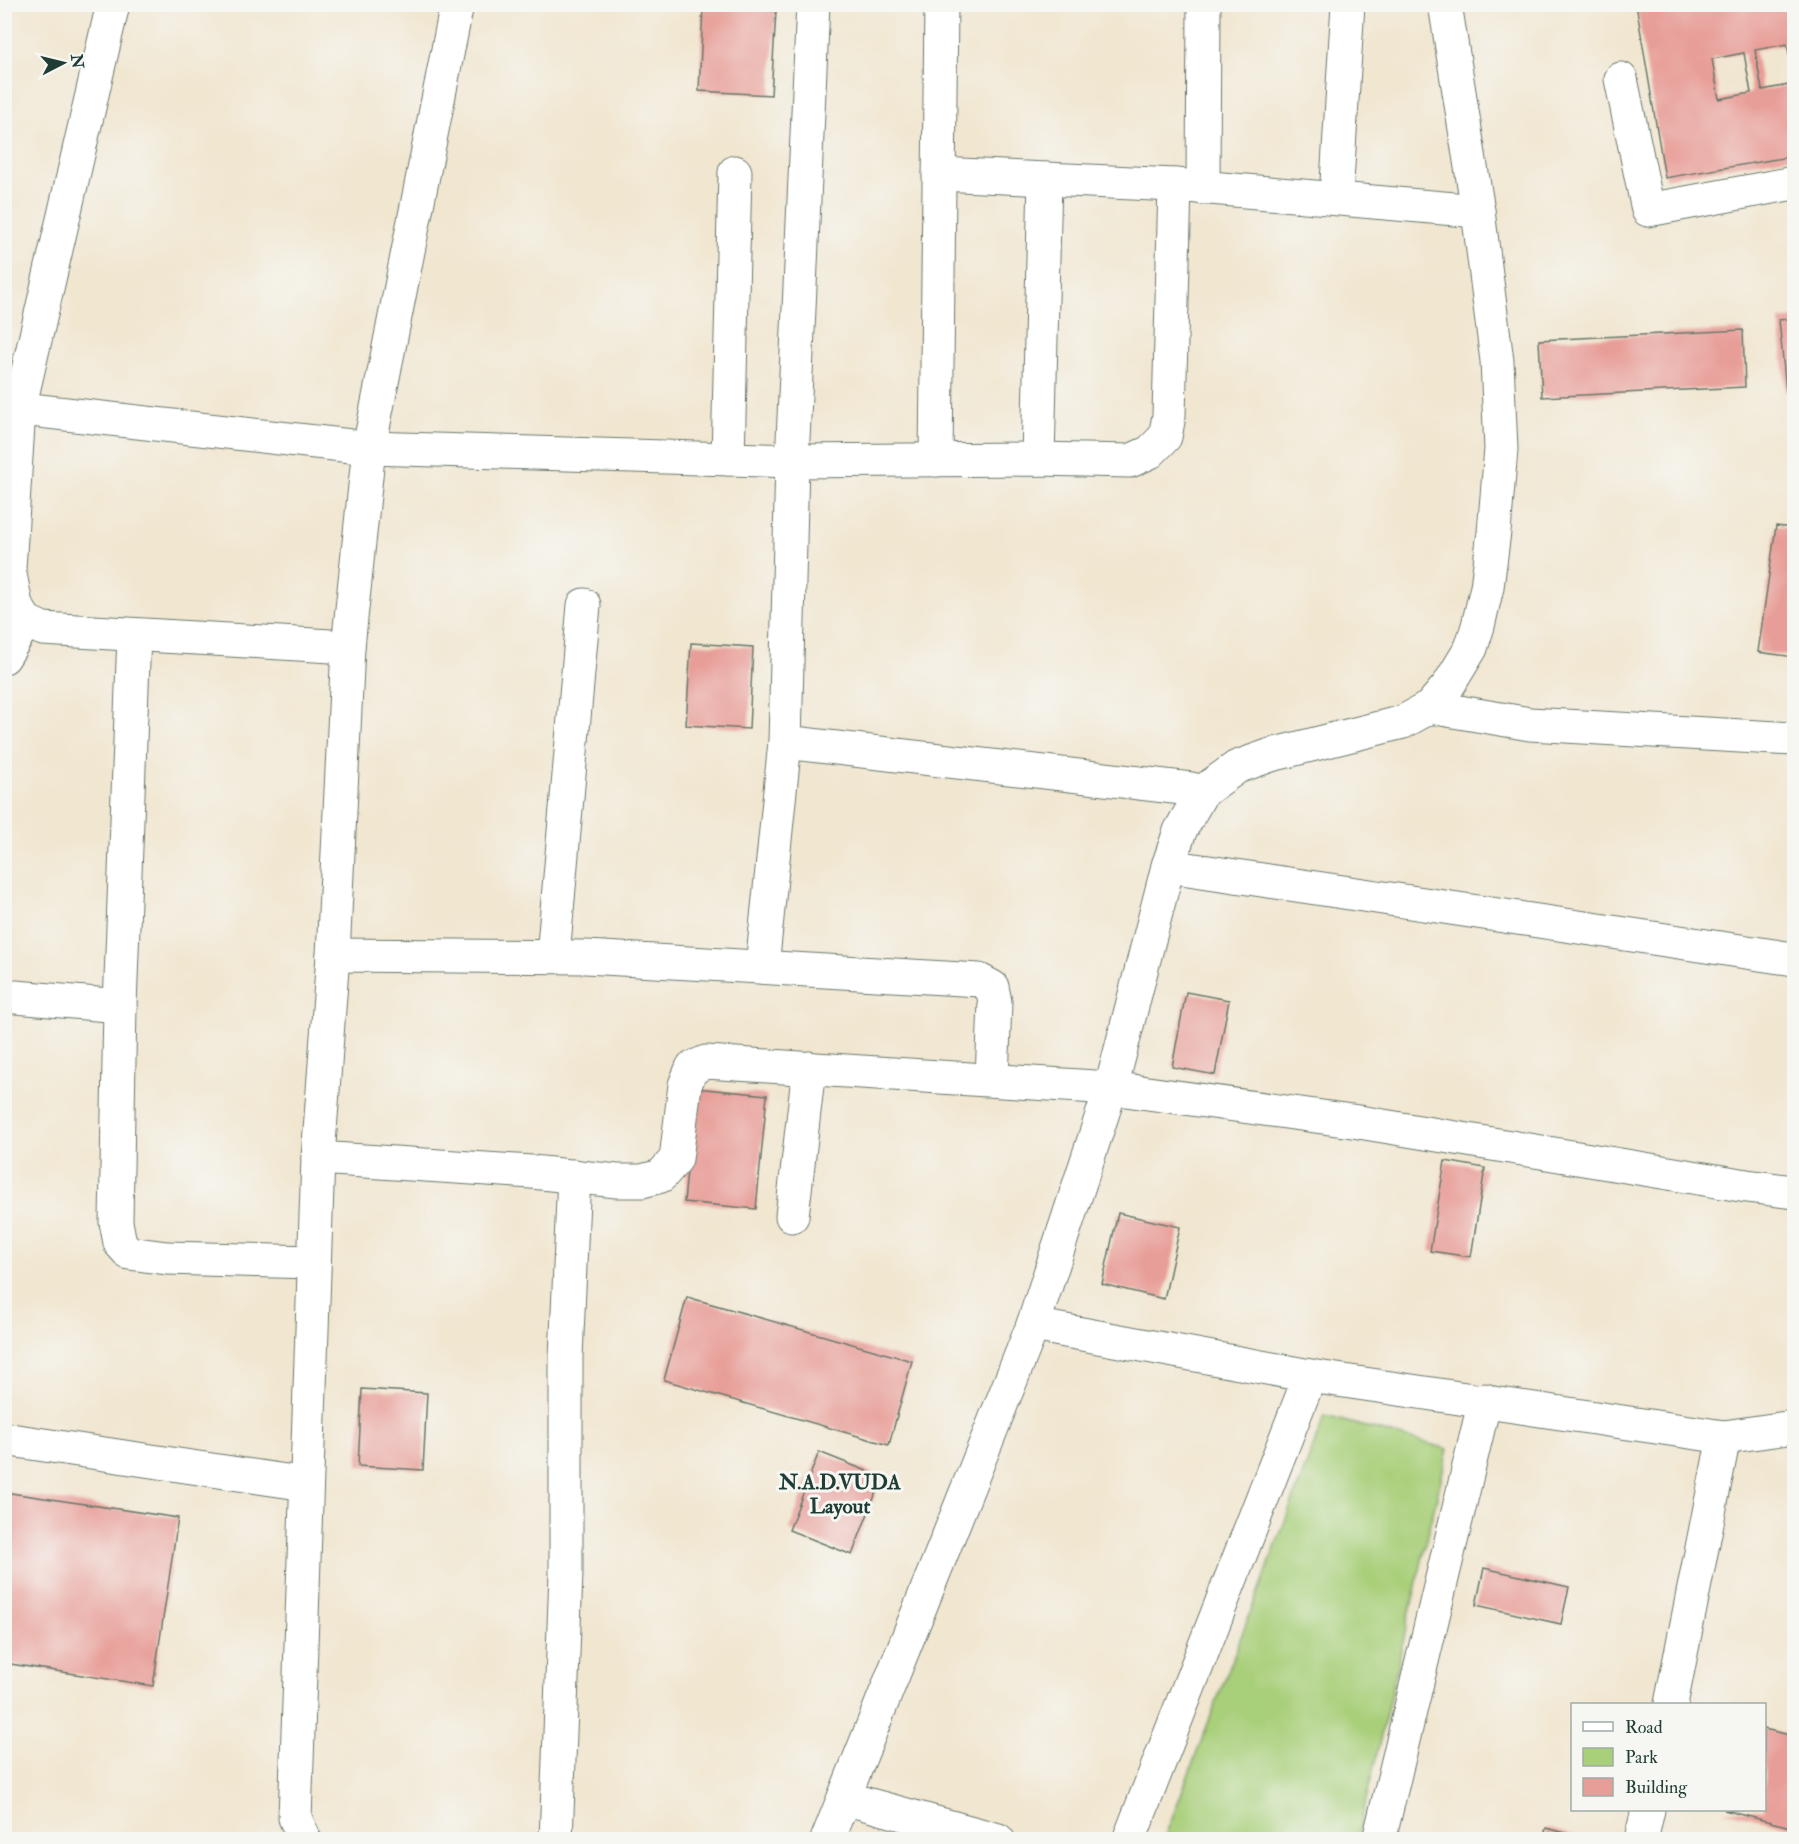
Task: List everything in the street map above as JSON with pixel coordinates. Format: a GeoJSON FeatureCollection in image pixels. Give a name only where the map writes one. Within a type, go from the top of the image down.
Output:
{"type":"FeatureCollection","features":[{"type":"Feature","properties":{"kind":"street"},"geometry":{"type":"LineString","coordinates":[[113,4],[12,408],[9,569],[16,605],[26,621],[43,628],[348,647]]}},
{"type":"Feature","properties":{"kind":"street"},"geometry":{"type":"LineString","coordinates":[[304,1839],[295,1818],[313,1262],[333,955],[348,647],[369,448],[457,4]]}},
{"type":"Feature","properties":{"kind":"street"},"geometry":{"type":"LineString","coordinates":[[762,967],[785,742],[792,461],[813,4]]}},
{"type":"Feature","properties":{"kind":"street"},"geometry":{"type":"LineString","coordinates":[[936,460],[941,4]]}},
{"type":"Feature","properties":{"kind":"street"},"geometry":{"type":"LineString","coordinates":[[12,408],[369,448],[792,461],[1038,459],[1130,461],[1150,452],[1165,437],[1169,416],[1204,4]]}},
{"type":"Feature","properties":{"kind":"street"},"geometry":{"type":"LineString","coordinates":[[1336,198],[1348,4]]}},
{"type":"Feature","properties":{"kind":"street"},"geometry":{"type":"LineString","coordinates":[[827,1839],[1033,1325],[1112,1088],[1168,866],[1180,831],[1202,792],[1237,767],[1271,755],[1403,722],[1430,707],[1448,686],[1471,648],[1479,626],[1494,532],[1501,449],[1497,372],[1478,211],[1445,4]]}},
{"type":"Feature","properties":{"kind":"street"},"geometry":{"type":"LineString","coordinates":[[1621,79],[1648,210],[1794,183]]}},
{"type":"Feature","properties":{"kind":"street"},"geometry":{"type":"LineString","coordinates":[[728,459],[735,172]]}},
{"type":"Feature","properties":{"kind":"street"},"geometry":{"type":"LineString","coordinates":[[939,174],[1189,187],[1478,211]]}},
{"type":"Feature","properties":{"kind":"street"},"geometry":{"type":"LineString","coordinates":[[1038,459],[1045,179]]}},
{"type":"Feature","properties":{"kind":"street"},"geometry":{"type":"LineString","coordinates":[[553,956],[584,605]]}},
{"type":"Feature","properties":{"kind":"street"},"geometry":{"type":"LineString","coordinates":[[4,657],[26,621]]}},
{"type":"Feature","properties":{"kind":"street"},"geometry":{"type":"LineString","coordinates":[[134,635],[120,1006],[116,1222],[120,1243],[129,1253],[167,1258],[313,1262]]}},
{"type":"Feature","properties":{"kind":"street"},"geometry":{"type":"LineString","coordinates":[[1430,707],[1530,724],[1794,739]]}},
{"type":"Feature","properties":{"kind":"street"},"geometry":{"type":"LineString","coordinates":[[785,742],[1202,792]]}},
{"type":"Feature","properties":{"kind":"street"},"geometry":{"type":"LineString","coordinates":[[1168,866],[1794,959]]}},
{"type":"Feature","properties":{"kind":"street"},"geometry":{"type":"LineString","coordinates":[[333,955],[553,956],[979,980],[992,987],[995,1002],[992,1080]]}},
{"type":"Feature","properties":{"kind":"street"},"geometry":{"type":"LineString","coordinates":[[4,996],[120,1006]]}},
{"type":"Feature","properties":{"kind":"street"},"geometry":{"type":"LineString","coordinates":[[318,1158],[642,1181],[662,1176],[676,1159],[686,1085],[692,1068],[706,1062],[1112,1088],[1359,1122],[1794,1192]]}},
{"type":"Feature","properties":{"kind":"street"},"geometry":{"type":"LineString","coordinates":[[792,1216],[809,1068]]}},
{"type":"Feature","properties":{"kind":"street"},"geometry":{"type":"LineString","coordinates":[[556,1839],[566,1572],[566,1358],[574,1176]]}},
{"type":"Feature","properties":{"kind":"street"},"geometry":{"type":"LineString","coordinates":[[1033,1325],[1310,1376],[1724,1437],[1794,1427]]}},
{"type":"Feature","properties":{"kind":"street"},"geometry":{"type":"LineString","coordinates":[[1129,1839],[1310,1376]]}},
{"type":"Feature","properties":{"kind":"street"},"geometry":{"type":"LineString","coordinates":[[1379,1839],[1485,1400]]}},
{"type":"Feature","properties":{"kind":"street"},"geometry":{"type":"LineString","coordinates":[[1671,1703],[1724,1437]]}},
{"type":"Feature","properties":{"kind":"street"},"geometry":{"type":"LineString","coordinates":[[4,1439],[306,1484]]}},
{"type":"Feature","properties":{"kind":"street"},"geometry":{"type":"LineString","coordinates":[[844,1798],[998,1839]]}},
{"type":"Feature","properties":{"kind":"green space"},"geometry":{"type":"Polygon","coordinates":[[[1325,1416],[1448,1449],[1357,1839],[1164,1839],[1325,1416]]]}},
{"type":"Feature","properties":{"kind":"building"},"geometry":{"type":"Polygon","coordinates":[[[1636,4],[1794,4],[1794,79],[1787,44],[1755,50],[1762,90],[1794,84],[1794,156],[1665,178],[1636,4]],[[1744,53],[1712,59],[1719,99],[1751,93],[1744,53]]]}},
{"type":"Feature","properties":{"kind":"building"},"geometry":{"type":"Polygon","coordinates":[[[703,7],[776,11],[771,95],[699,91],[703,7]]]}},
{"type":"Feature","properties":{"kind":"building"},"geometry":{"type":"Polygon","coordinates":[[[1794,318],[1794,390],[1786,391],[1779,320],[1794,318]]]}},
{"type":"Feature","properties":{"kind":"building"},"geometry":{"type":"Polygon","coordinates":[[[1743,330],[1745,387],[1542,397],[1539,340],[1743,330]]]}},
{"type":"Feature","properties":{"kind":"building"},"geometry":{"type":"Polygon","coordinates":[[[1776,526],[1794,528],[1794,657],[1758,652],[1776,526]]]}},
{"type":"Feature","properties":{"kind":"building"},"geometry":{"type":"Polygon","coordinates":[[[691,643],[753,647],[749,729],[686,725],[691,643]]]}},
{"type":"Feature","properties":{"kind":"building"},"geometry":{"type":"Polygon","coordinates":[[[1186,992],[1229,1000],[1215,1075],[1172,1067],[1186,992]]]}},
{"type":"Feature","properties":{"kind":"building"},"geometry":{"type":"Polygon","coordinates":[[[695,1088],[767,1095],[756,1209],[684,1202],[695,1088]]]}},
{"type":"Feature","properties":{"kind":"building"},"geometry":{"type":"Polygon","coordinates":[[[1445,1161],[1485,1168],[1471,1257],[1430,1251],[1445,1161]]]}},
{"type":"Feature","properties":{"kind":"building"},"geometry":{"type":"Polygon","coordinates":[[[1118,1213],[1180,1227],[1164,1299],[1102,1284],[1118,1213]]]}},
{"type":"Feature","properties":{"kind":"building"},"geometry":{"type":"Polygon","coordinates":[[[687,1297],[912,1361],[889,1445],[664,1380],[687,1297]]]}},
{"type":"Feature","properties":{"kind":"building"},"geometry":{"type":"Polygon","coordinates":[[[362,1389],[427,1393],[423,1470],[358,1466],[362,1389]]]}},
{"type":"Feature","properties":{"kind":"building"},"geometry":{"type":"Polygon","coordinates":[[[819,1452],[882,1477],[852,1555],[789,1530],[819,1452]]]}},
{"type":"Feature","properties":{"kind":"building"},"geometry":{"type":"Polygon","coordinates":[[[4,1492],[178,1518],[153,1686],[4,1663],[4,1492]]]}},
{"type":"Feature","properties":{"kind":"building"},"geometry":{"type":"Polygon","coordinates":[[[1484,1568],[1569,1587],[1561,1624],[1476,1605],[1484,1568]]]}},
{"type":"Feature","properties":{"kind":"building"},"geometry":{"type":"Polygon","coordinates":[[[1766,1729],[1794,1736],[1794,1828],[1728,1811],[1766,1811],[1766,1729]]]}},
{"type":"Feature","properties":{"kind":"building"},"geometry":{"type":"Polygon","coordinates":[[[1546,1828],[1587,1839],[1587,1840],[1543,1840],[1546,1828]]]}},
{"type":"Feature","properties":{"kind":"district","name":"N.A.D.VUDA Layout"},"geometry":{"type":"Point","coordinates":[840,1494]}}]}
